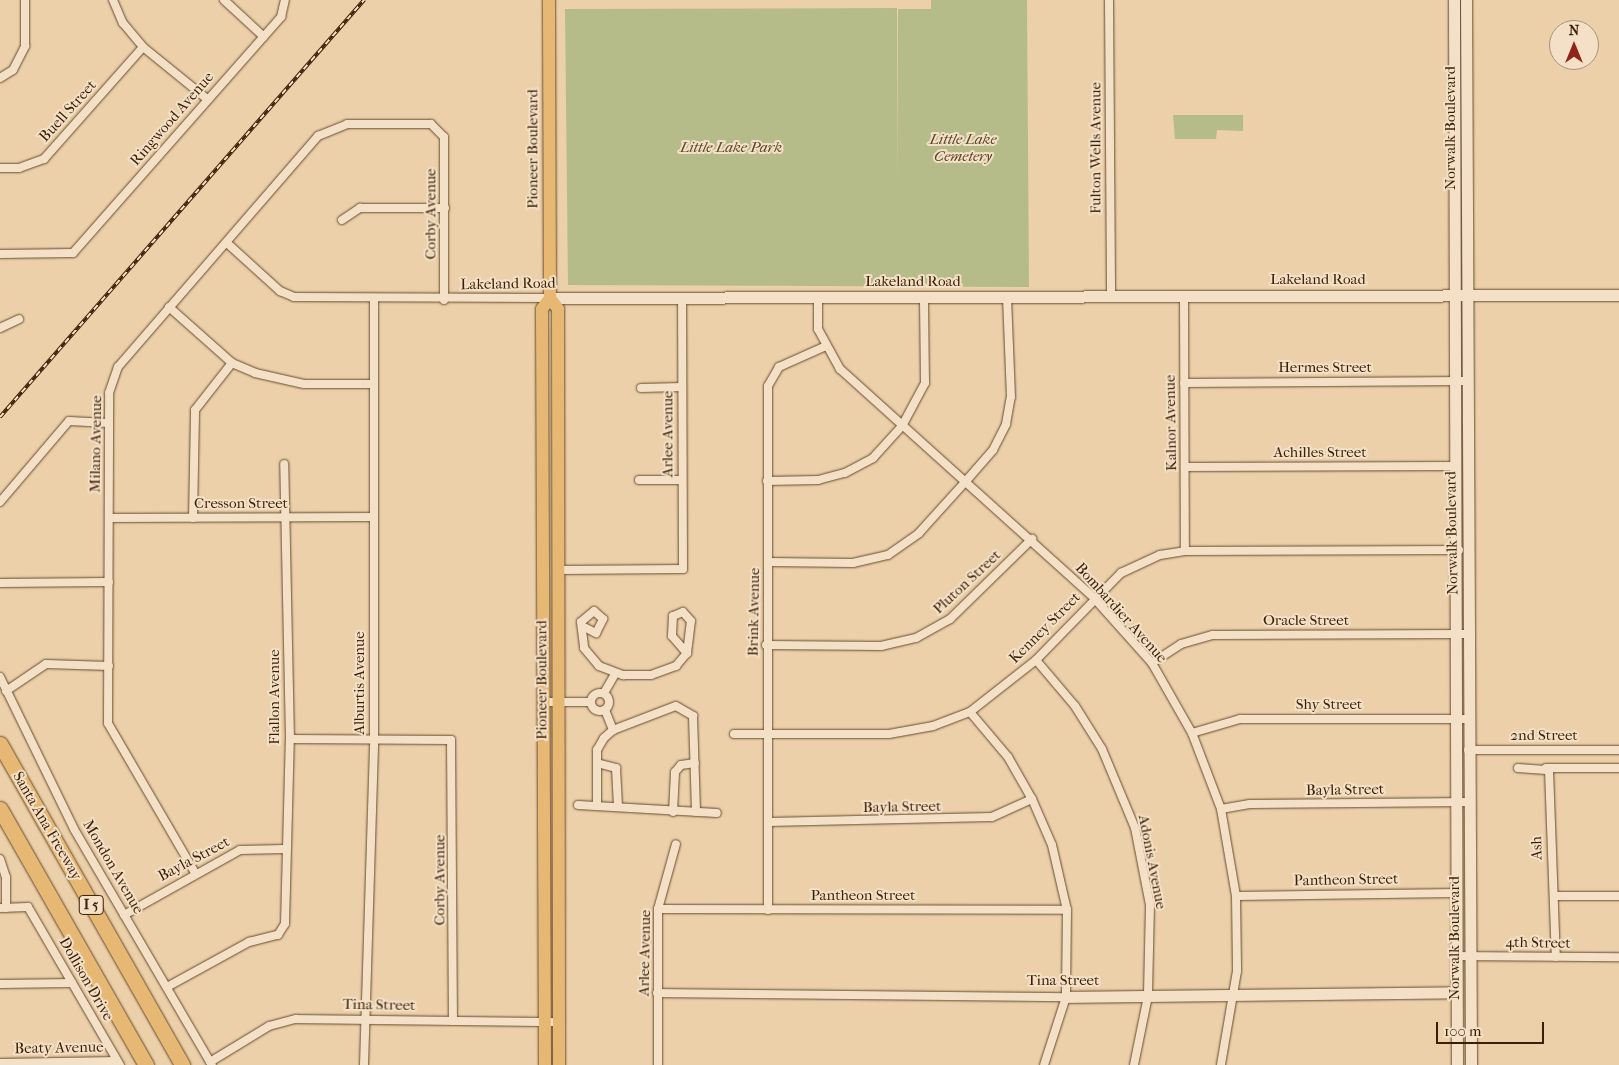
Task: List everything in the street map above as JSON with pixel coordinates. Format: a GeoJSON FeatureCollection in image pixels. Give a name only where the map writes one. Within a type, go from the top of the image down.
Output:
{"type":"FeatureCollection","features":[{"type":"Feature","properties":{"kind":"highway","name":"Santa Ana Freeway"},"geometry":{"type":"LineString","coordinates":[[0,744],[182,1065]]}},
{"type":"Feature","properties":{"kind":"highway","name":"I 5"},"geometry":{"type":"LineString","coordinates":[[0,809],[146,1065]]}},
{"type":"Feature","properties":{"kind":"main road","name":"Pioneer Boulevard"},"geometry":{"type":"LineString","coordinates":[[545,1065],[544,1022],[551,702],[559,570],[558,309],[550,298],[549,0]]}},
{"type":"Feature","properties":{"kind":"main road","name":"Norwalk Boulevard"},"geometry":{"type":"LineString","coordinates":[[1454,0],[1459,295],[1466,381],[1471,1065]]}},
{"type":"Feature","properties":{"kind":"main road","name":"Norwalk Boulevard"},"geometry":{"type":"LineString","coordinates":[[1457,1065],[1454,382],[1459,295],[1466,0]]}},
{"type":"Feature","properties":{"kind":"main road","name":"Lakeland Road"},"geometry":{"type":"LineString","coordinates":[[550,298],[1619,295]]}},
{"type":"Feature","properties":{"kind":"main road","name":"Pioneer Boulevard"},"geometry":{"type":"LineString","coordinates":[[550,298],[542,309],[559,1065]]}},
{"type":"Feature","properties":{"kind":"main road","name":"Tina Street"},"geometry":{"type":"LineString","coordinates":[[1066,997],[1456,992]]}},
{"type":"Feature","properties":{"kind":"street"},"geometry":{"type":"LineString","coordinates":[[0,78],[13,70],[25,46],[25,0]]}},
{"type":"Feature","properties":{"kind":"street"},"geometry":{"type":"LineString","coordinates":[[113,0],[123,23],[143,47],[207,99]]}},
{"type":"Feature","properties":{"kind":"street"},"geometry":{"type":"LineString","coordinates":[[224,0],[264,36]]}},
{"type":"Feature","properties":{"kind":"street","name":"Ringwood Avenue"},"geometry":{"type":"LineString","coordinates":[[0,254],[73,253],[281,16],[285,0]]}},
{"type":"Feature","properties":{"kind":"street","name":"Fulton Wells Avenue"},"geometry":{"type":"LineString","coordinates":[[1109,0],[1111,295]]}},
{"type":"Feature","properties":{"kind":"street","name":"Buell Street"},"geometry":{"type":"LineString","coordinates":[[0,168],[19,168],[44,159],[143,47]]}},
{"type":"Feature","properties":{"kind":"street","name":"Milano Avenue"},"geometry":{"type":"LineString","coordinates":[[194,871],[108,723],[109,393],[118,367],[318,136],[332,127],[431,124],[439,129]]}},
{"type":"Feature","properties":{"kind":"street","name":"Corby Avenue"},"geometry":{"type":"LineString","coordinates":[[439,129],[444,137],[444,300]]}},
{"type":"Feature","properties":{"kind":"street"},"geometry":{"type":"LineString","coordinates":[[342,220],[360,208],[445,208]]}},
{"type":"Feature","properties":{"kind":"street","name":"Lakeland Road"},"geometry":{"type":"LineString","coordinates":[[227,243],[280,291],[294,297],[374,301],[550,298]]}},
{"type":"Feature","properties":{"kind":"street","name":"Kalnor Avenue"},"geometry":{"type":"LineString","coordinates":[[1184,296],[1185,551]]}},
{"type":"Feature","properties":{"kind":"street","name":"Bombardier Avenue"},"geometry":{"type":"LineString","coordinates":[[818,297],[824,347],[840,369],[902,426],[1032,539],[1094,598],[1152,663],[1192,733],[1222,810],[1236,896],[1234,996],[1221,1065]]}},
{"type":"Feature","properties":{"kind":"street"},"geometry":{"type":"LineString","coordinates":[[767,482],[818,480],[845,473],[873,458],[902,426],[925,383],[924,297]]}},
{"type":"Feature","properties":{"kind":"street"},"geometry":{"type":"LineString","coordinates":[[768,562],[853,563],[888,555],[919,533],[966,482],[993,450],[1010,406],[1007,297]]}},
{"type":"Feature","properties":{"kind":"street","name":"Arlee Avenue"},"geometry":{"type":"LineString","coordinates":[[559,570],[683,569],[682,298]]}},
{"type":"Feature","properties":{"kind":"street","name":"Alburtis Avenue"},"geometry":{"type":"LineString","coordinates":[[364,1065],[367,1020],[374,738],[374,301]]}},
{"type":"Feature","properties":{"kind":"street"},"geometry":{"type":"LineString","coordinates":[[169,307],[232,363],[276,380],[374,384]]}},
{"type":"Feature","properties":{"kind":"street"},"geometry":{"type":"LineString","coordinates":[[0,328],[19,319]]}},
{"type":"Feature","properties":{"kind":"street","name":"Brink Avenue"},"geometry":{"type":"LineString","coordinates":[[768,910],[766,645],[768,386],[772,374],[824,347]]}},
{"type":"Feature","properties":{"kind":"street"},"geometry":{"type":"LineString","coordinates":[[192,518],[195,410],[232,363]]}},
{"type":"Feature","properties":{"kind":"street","name":"Hermes Street"},"geometry":{"type":"LineString","coordinates":[[1184,383],[1466,381]]}},
{"type":"Feature","properties":{"kind":"street"},"geometry":{"type":"LineString","coordinates":[[641,388],[682,387]]}},
{"type":"Feature","properties":{"kind":"street"},"geometry":{"type":"LineString","coordinates":[[0,502],[69,421],[109,423]]}},
{"type":"Feature","properties":{"kind":"street","name":"Flallon Avenue"},"geometry":{"type":"LineString","coordinates":[[167,987],[249,942],[283,930],[284,849],[290,739],[287,517],[284,464]]}},
{"type":"Feature","properties":{"kind":"street","name":"Achilles Street"},"geometry":{"type":"LineString","coordinates":[[1185,467],[1454,466]]}},
{"type":"Feature","properties":{"kind":"street"},"geometry":{"type":"LineString","coordinates":[[639,480],[682,480]]}},
{"type":"Feature","properties":{"kind":"street","name":"Cresson Street"},"geometry":{"type":"LineString","coordinates":[[109,518],[374,517]]}},
{"type":"Feature","properties":{"kind":"street","name":"Pluton Street"},"geometry":{"type":"LineString","coordinates":[[766,645],[881,646],[916,638],[950,619],[1032,539]]}},
{"type":"Feature","properties":{"kind":"street","name":"Kenney Street"},"geometry":{"type":"LineString","coordinates":[[734,734],[890,734],[933,726],[970,712],[1036,660],[1094,598],[1138,563],[1185,551],[1468,550]]}},
{"type":"Feature","properties":{"kind":"street"},"geometry":{"type":"LineString","coordinates":[[0,584],[109,582]]}},
{"type":"Feature","properties":{"kind":"street"},"geometry":{"type":"LineString","coordinates":[[582,626],[588,656],[615,674],[658,674],[680,664],[687,653],[691,621],[688,614],[680,612],[672,618],[672,636],[687,653]]}},
{"type":"Feature","properties":{"kind":"street","name":"Oracle Street"},"geometry":{"type":"LineString","coordinates":[[1152,663],[1181,644],[1213,635],[1468,634]]}},
{"type":"Feature","properties":{"kind":"street","name":"Adonis Avenue"},"geometry":{"type":"LineString","coordinates":[[1036,660],[1075,706],[1102,749],[1135,828],[1150,905],[1148,996],[1134,1065]]}},
{"type":"Feature","properties":{"kind":"street"},"geometry":{"type":"LineString","coordinates":[[6,691],[46,664],[109,666]]}},
{"type":"Feature","properties":{"kind":"street"},"geometry":{"type":"LineString","coordinates":[[590,702],[592,696],[604,693],[615,674]]}},
{"type":"Feature","properties":{"kind":"street","name":"Mondon Avenue"},"geometry":{"type":"LineString","coordinates":[[0,677],[74,829],[211,1064]]}},
{"type":"Feature","properties":{"kind":"street"},"geometry":{"type":"LineString","coordinates":[[551,702],[590,702],[598,711],[605,710],[609,705],[604,693]]}},
{"type":"Feature","properties":{"kind":"street"},"geometry":{"type":"LineString","coordinates":[[597,804],[597,750],[614,730],[683,707],[693,716],[696,812]]}},
{"type":"Feature","properties":{"kind":"street"},"geometry":{"type":"LineString","coordinates":[[605,710],[614,730]]}},
{"type":"Feature","properties":{"kind":"street"},"geometry":{"type":"LineString","coordinates":[[970,712],[1008,757],[1032,799],[1052,845],[1068,910],[1066,997],[1044,1065]]}},
{"type":"Feature","properties":{"kind":"street","name":"Shy Street"},"geometry":{"type":"LineString","coordinates":[[1192,733],[1240,719],[1468,719]]}},
{"type":"Feature","properties":{"kind":"street"},"geometry":{"type":"LineString","coordinates":[[290,739],[374,738]]}},
{"type":"Feature","properties":{"kind":"street","name":"Corby Avenue"},"geometry":{"type":"LineString","coordinates":[[374,738],[451,740],[453,1021]]}},
{"type":"Feature","properties":{"kind":"street","name":"2nd Street"},"geometry":{"type":"LineString","coordinates":[[1468,750],[1619,750]]}},
{"type":"Feature","properties":{"kind":"street"},"geometry":{"type":"LineString","coordinates":[[597,763],[616,768],[618,805]]}},
{"type":"Feature","properties":{"kind":"street"},"geometry":{"type":"LineString","coordinates":[[673,812],[674,772],[695,763]]}},
{"type":"Feature","properties":{"kind":"street"},"geometry":{"type":"LineString","coordinates":[[1518,768],[1619,768]]}},
{"type":"Feature","properties":{"kind":"street","name":"Ash"},"geometry":{"type":"LineString","coordinates":[[1546,768],[1551,881],[1556,896],[1556,957]]}},
{"type":"Feature","properties":{"kind":"street","name":"Bayla Street"},"geometry":{"type":"LineString","coordinates":[[768,822],[992,817],[1032,799]]}},
{"type":"Feature","properties":{"kind":"street","name":"Bayla Street"},"geometry":{"type":"LineString","coordinates":[[1222,810],[1250,804],[1469,802]]}},
{"type":"Feature","properties":{"kind":"street"},"geometry":{"type":"LineString","coordinates":[[578,804],[618,805],[673,812],[717,813]]}},
{"type":"Feature","properties":{"kind":"street","name":"Arlee Avenue"},"geometry":{"type":"LineString","coordinates":[[658,1065],[658,909],[676,844]]}},
{"type":"Feature","properties":{"kind":"street","name":"Bayla Street"},"geometry":{"type":"LineString","coordinates":[[124,915],[194,871],[240,850],[284,849]]}},
{"type":"Feature","properties":{"kind":"street"},"geometry":{"type":"LineString","coordinates":[[0,858],[6,877],[3,908]]}},
{"type":"Feature","properties":{"kind":"street","name":"Pantheon Street"},"geometry":{"type":"LineString","coordinates":[[1236,896],[1456,893]]}},
{"type":"Feature","properties":{"kind":"street"},"geometry":{"type":"LineString","coordinates":[[1556,896],[1619,896]]}},
{"type":"Feature","properties":{"kind":"street","name":"Dollison Drive"},"geometry":{"type":"LineString","coordinates":[[3,908],[28,907],[119,1063]]}},
{"type":"Feature","properties":{"kind":"street","name":"Pantheon Street"},"geometry":{"type":"LineString","coordinates":[[658,909],[1068,910]]}},
{"type":"Feature","properties":{"kind":"street","name":"4th Street"},"geometry":{"type":"LineString","coordinates":[[1456,956],[1619,957]]}},
{"type":"Feature","properties":{"kind":"street"},"geometry":{"type":"LineString","coordinates":[[0,984],[72,984]]}},
{"type":"Feature","properties":{"kind":"street","name":"Tina Street"},"geometry":{"type":"LineString","coordinates":[[1456,992],[1470,992]]}},
{"type":"Feature","properties":{"kind":"street","name":"Tina Street"},"geometry":{"type":"LineString","coordinates":[[657,993],[1066,997]]}},
{"type":"Feature","properties":{"kind":"street","name":"Tina Street"},"geometry":{"type":"LineString","coordinates":[[211,1064],[282,1022],[367,1020],[559,1022]]}},
{"type":"Feature","properties":{"kind":"street","name":"Beaty Avenue"},"geometry":{"type":"LineString","coordinates":[[0,1063],[119,1063]]}},
{"type":"Feature","properties":{"kind":"green space","name":"Little Lake Park"},"geometry":{"type":"Polygon","coordinates":[[[931,0],[1027,0],[1029,287],[568,285],[565,9],[897,8],[897,183],[898,9],[931,9],[931,0]]]}},
{"type":"Feature","properties":{"kind":"green space"},"geometry":{"type":"Polygon","coordinates":[[[1173,115],[1243,115],[1243,131],[1217,130],[1216,139],[1175,139],[1173,115]]]}},
{"type":"Feature","properties":{"kind":"railway"},"geometry":{"type":"LineString","coordinates":[[0,417],[364,0]]}},
{"type":"Feature","properties":{"kind":"park label","name":"Little Lake Cemetery"},"geometry":{"type":"Point","coordinates":[963,148]}}]}
